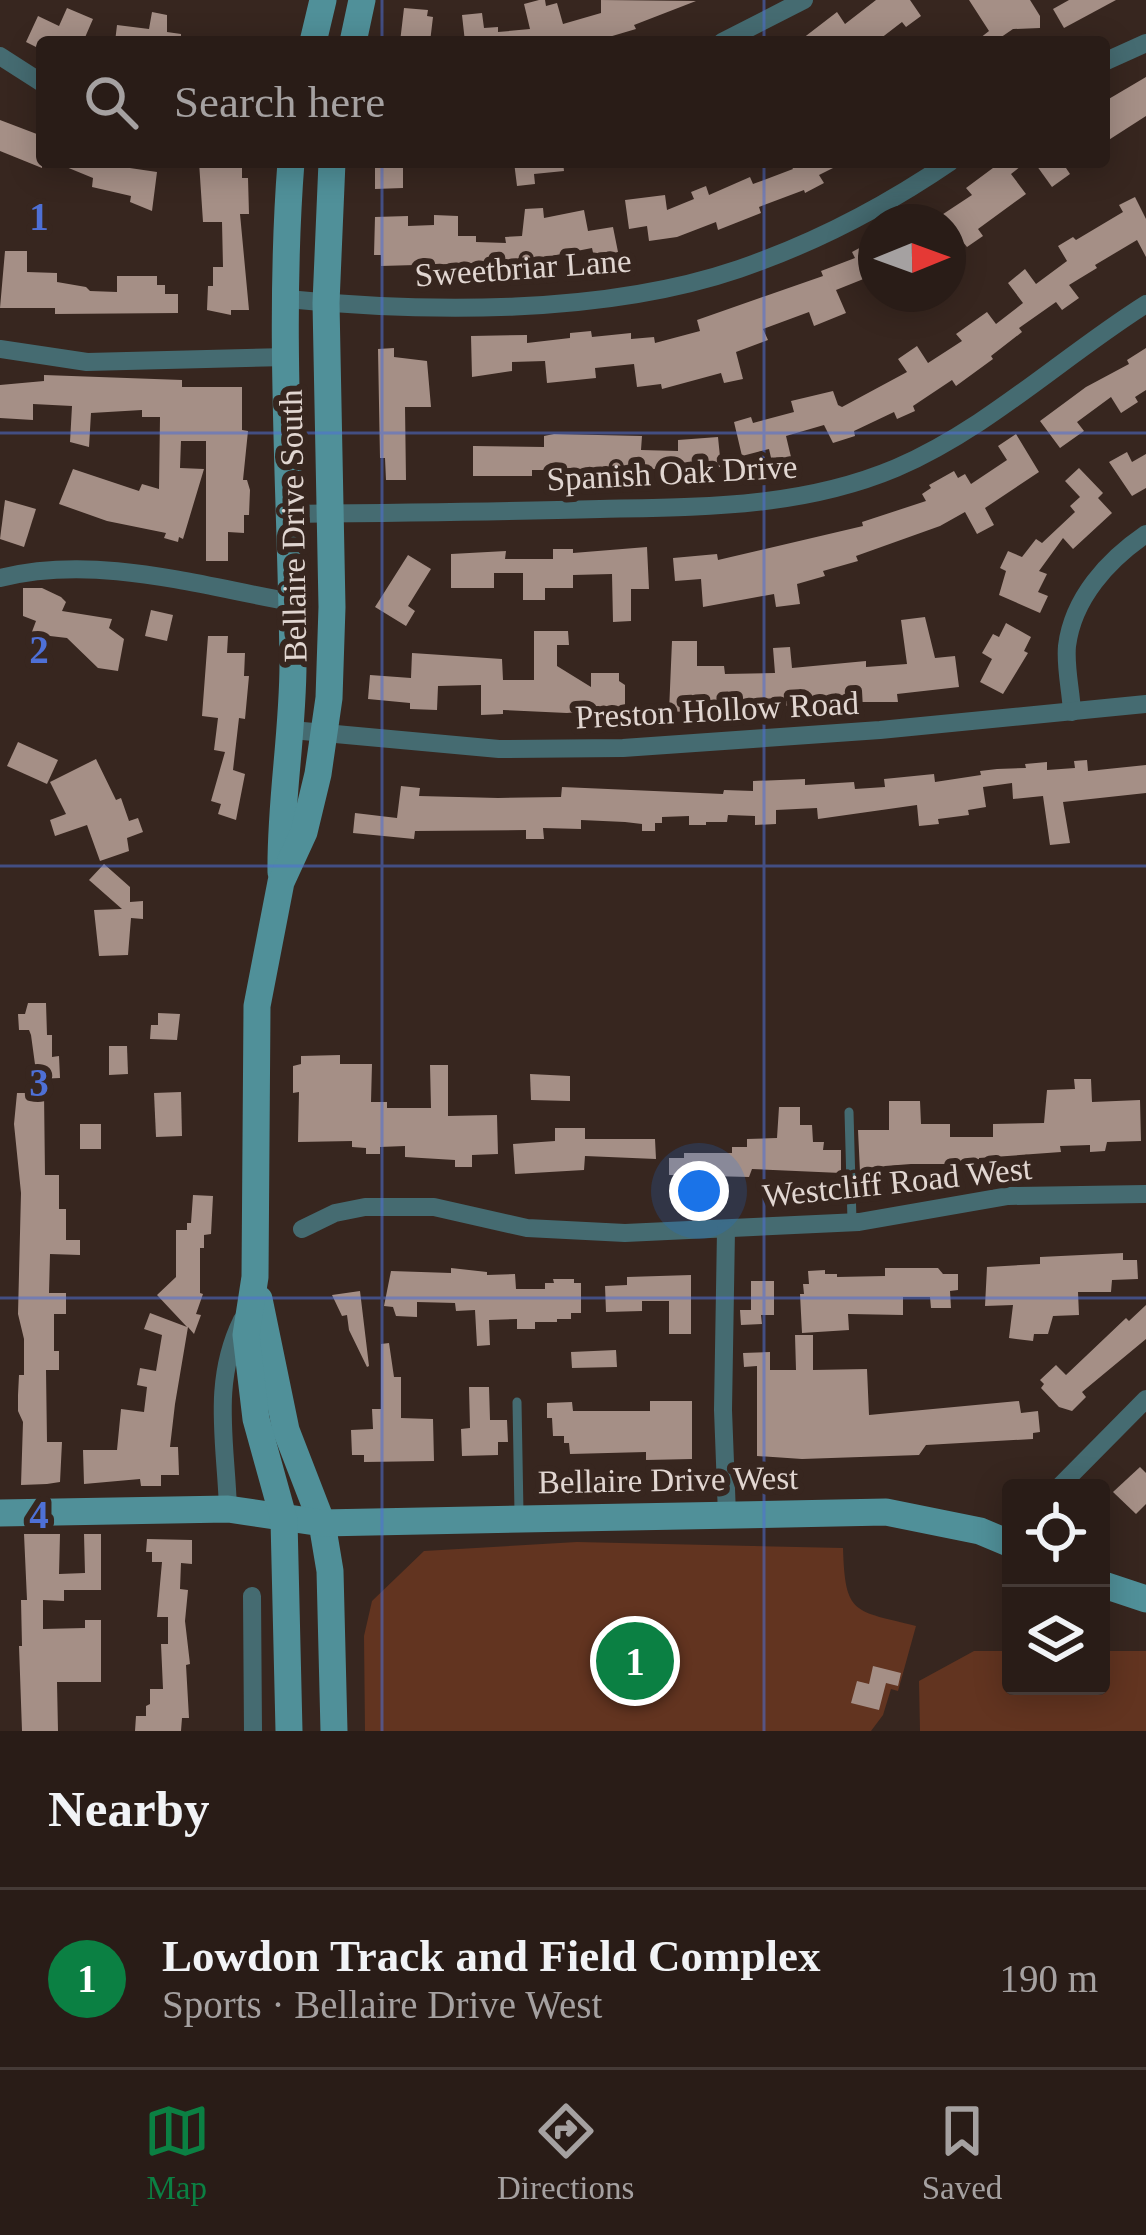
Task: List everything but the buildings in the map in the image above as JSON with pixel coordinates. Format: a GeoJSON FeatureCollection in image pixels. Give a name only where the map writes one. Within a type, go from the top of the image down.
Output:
{"type":"FeatureCollection","features":[{"type":"Feature","properties":{"kind":"main road"},"geometry":{"type":"LineString","coordinates":[[314,36],[323,0]]}},
{"type":"Feature","properties":{"kind":"main road"},"geometry":{"type":"LineString","coordinates":[[354,36],[362,0]]}},
{"type":"Feature","properties":{"kind":"main road","name":"Bellaire Drive South"},"geometry":{"type":"LineString","coordinates":[[289,1731],[284,1520],[250,1387],[246,1335],[253,1290],[257,1006],[281,882],[280,829],[292,730],[287,356],[291,168]]}},
{"type":"Feature","properties":{"kind":"main road","name":"Bellaire Drive South"},"geometry":{"type":"LineString","coordinates":[[281,882],[304,832],[325,733],[332,656],[326,303],[332,168]]}},
{"type":"Feature","properties":{"kind":"main road","name":"Bellaire Drive South"},"geometry":{"type":"LineString","coordinates":[[253,1290],[286,1430],[322,1523],[330,1571],[334,1731]]}},
{"type":"Feature","properties":{"kind":"main road","name":"Bellaire Drive West"},"geometry":{"type":"LineString","coordinates":[[0,1513],[228,1509],[322,1523],[886,1512],[966,1527],[1002,1541]]}},
{"type":"Feature","properties":{"kind":"main road"},"geometry":{"type":"LineString","coordinates":[[1110,1587],[1146,1599]]}},
{"type":"Feature","properties":{"kind":"street"},"geometry":{"type":"LineString","coordinates":[[734,36],[804,0]]}},
{"type":"Feature","properties":{"kind":"street"},"geometry":{"type":"LineString","coordinates":[[1110,59],[1146,43]]}},
{"type":"Feature","properties":{"kind":"street"},"geometry":{"type":"LineString","coordinates":[[0,56],[36,79]]}},
{"type":"Feature","properties":{"kind":"street","name":"Sweetbriar Lane"},"geometry":{"type":"LineString","coordinates":[[287,299],[519,304],[671,287],[735,271],[794,249],[896,198],[941,168]]}},
{"type":"Feature","properties":{"kind":"street","name":"Spanish Oak Drive"},"geometry":{"type":"LineString","coordinates":[[291,514],[734,506],[813,495],[894,469],[957,438],[1146,304]]}},
{"type":"Feature","properties":{"kind":"street"},"geometry":{"type":"LineString","coordinates":[[0,349],[87,362],[287,356]]}},
{"type":"Feature","properties":{"kind":"street"},"geometry":{"type":"LineString","coordinates":[[1072,712],[1067,647],[1077,613],[1107,566],[1146,534]]}},
{"type":"Feature","properties":{"kind":"street"},"geometry":{"type":"LineString","coordinates":[[0,578],[40,568],[91,568],[292,602]]}},
{"type":"Feature","properties":{"kind":"street","name":"Preston Hollow Road"},"geometry":{"type":"LineString","coordinates":[[292,730],[499,749],[623,748],[1146,704]]}},
{"type":"Feature","properties":{"kind":"street","name":"Westcliff Road West"},"geometry":{"type":"LineString","coordinates":[[302,1229],[335,1213],[396,1206],[434,1207],[526,1228],[625,1232],[852,1223],[1008,1196],[1146,1194]]}},
{"type":"Feature","properties":{"kind":"street"},"geometry":{"type":"LineString","coordinates":[[725,1230],[727,1515]]}},
{"type":"Feature","properties":{"kind":"street","name":"Bellaire Drive South"},"geometry":{"type":"LineString","coordinates":[[228,1509],[221,1389],[232,1340],[253,1290]]}},
{"type":"Feature","properties":{"kind":"street"},"geometry":{"type":"LineString","coordinates":[[1067,1479],[1146,1400]]}},
{"type":"Feature","properties":{"kind":"street"},"geometry":{"type":"LineString","coordinates":[[252,1596],[253,1731]]}},
{"type":"Feature","properties":{"kind":"lane"},"geometry":{"type":"LineString","coordinates":[[849,1112],[852,1223]]}},
{"type":"Feature","properties":{"kind":"lane"},"geometry":{"type":"LineString","coordinates":[[518,1402],[519,1519]]}},
{"type":"Feature","properties":{"kind":"shaded area"},"geometry":{"type":"Polygon","coordinates":[[[577,1542],[843,1548],[847,1587],[857,1606],[916,1626],[898,1691],[891,1689],[883,1715],[871,1731],[365,1731],[364,1636],[372,1601],[424,1551],[577,1542]]]}},
{"type":"Feature","properties":{"kind":"shaded area"},"geometry":{"type":"Polygon","coordinates":[[[974,1651],[1002,1651],[1002,1695],[1110,1695],[1110,1651],[1146,1651],[1146,1731],[920,1731],[919,1681],[974,1651]]]}},
{"type":"Feature","properties":{"kind":"place","name":"Lowdon Track and Field Complex"},"geometry":{"type":"Point","coordinates":[635,1661]}}]}
